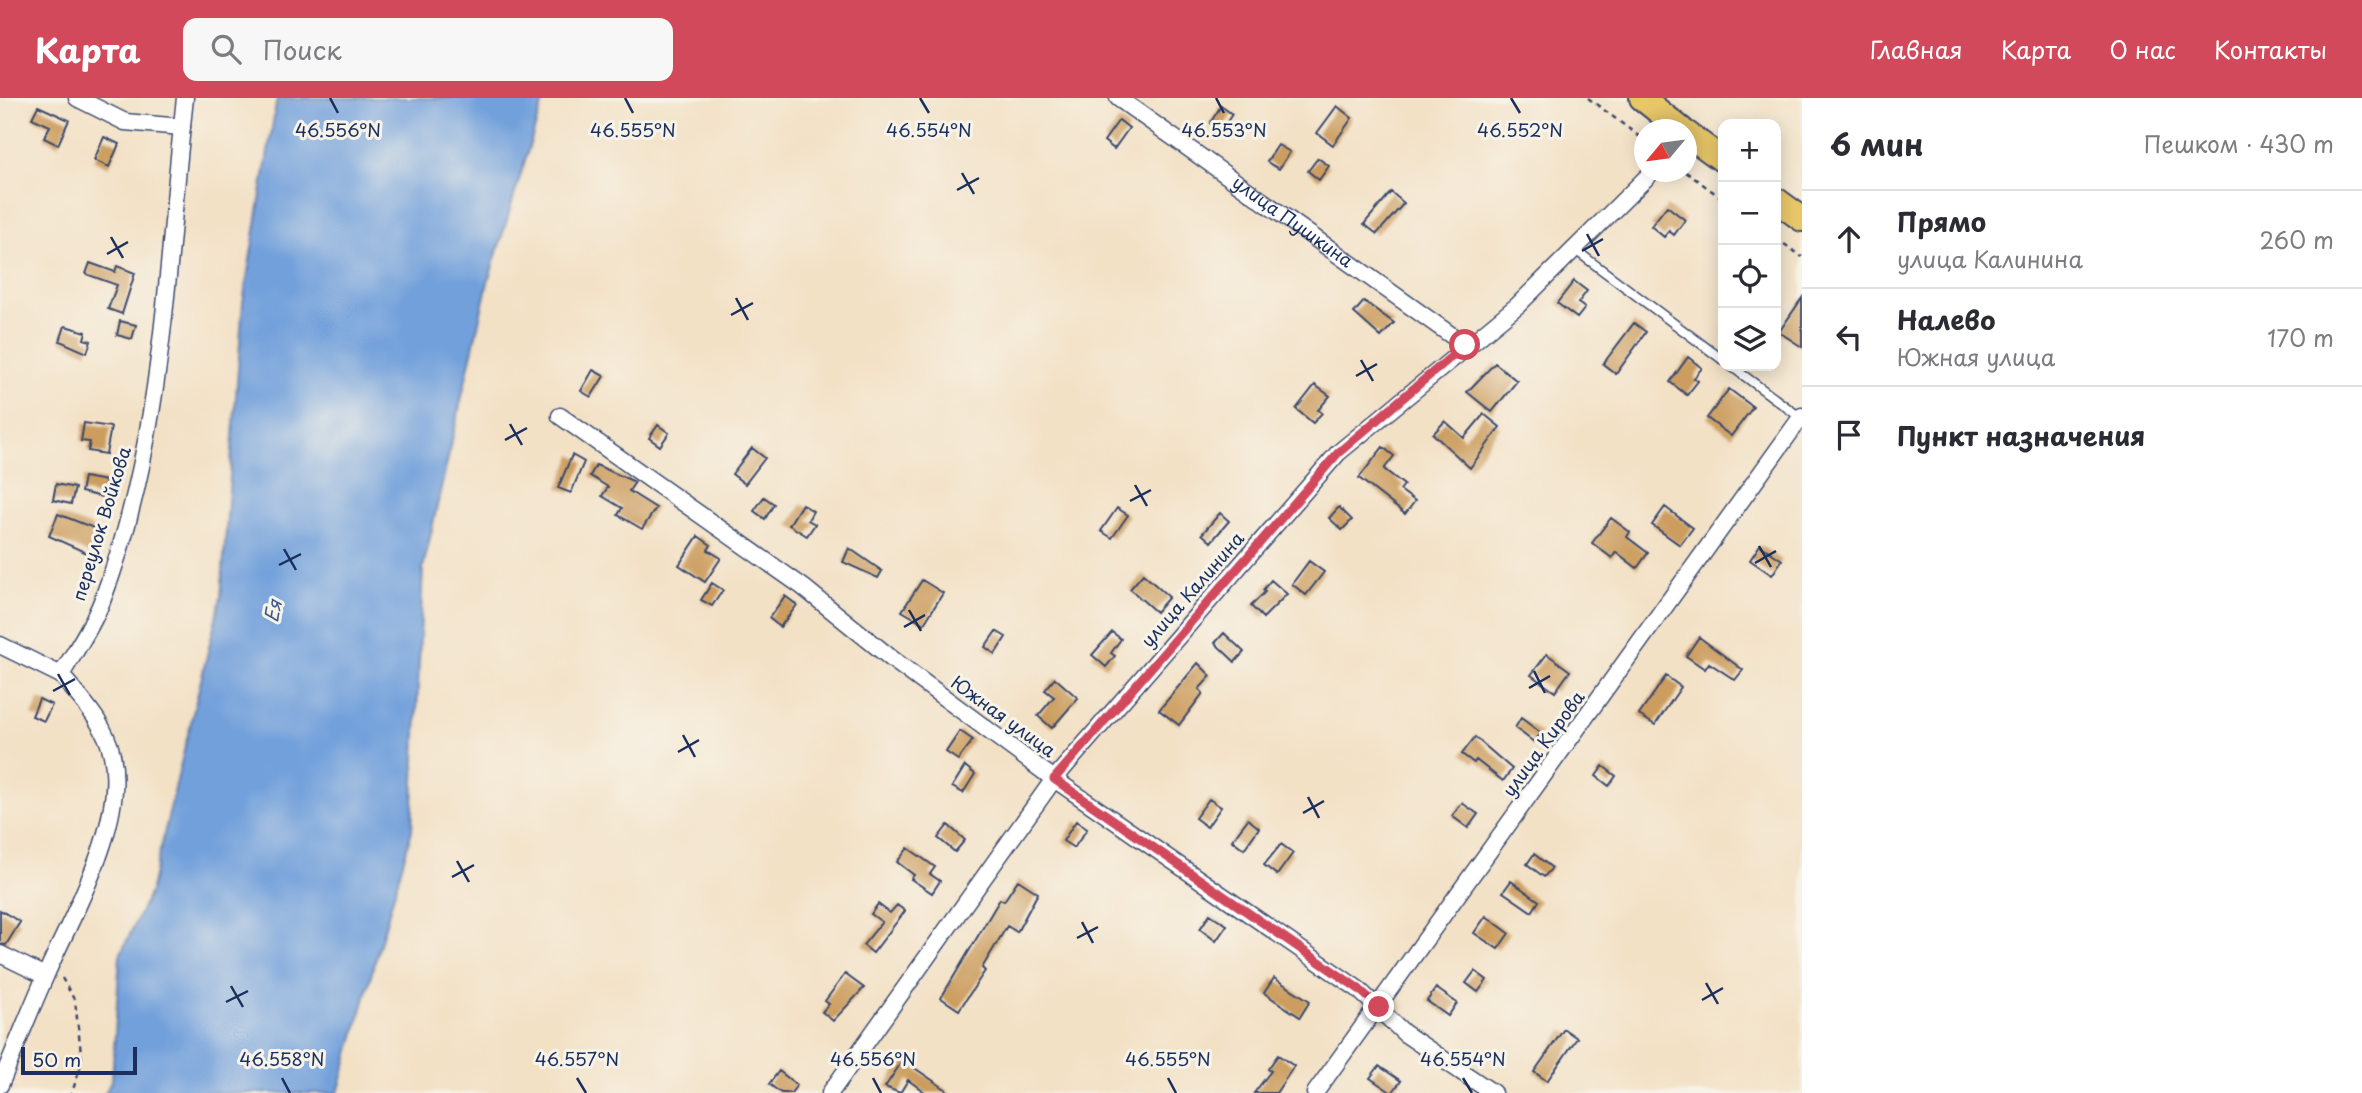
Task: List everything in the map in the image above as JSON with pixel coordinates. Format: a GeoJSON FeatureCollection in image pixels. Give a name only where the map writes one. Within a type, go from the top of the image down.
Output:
{"type":"FeatureCollection","features":[{"type":"Feature","properties":{"kind":"main road"},"geometry":{"type":"LineString","coordinates":[[1642,98],[1668,119]]}},
{"type":"Feature","properties":{"kind":"main road"},"geometry":{"type":"LineString","coordinates":[[1697,141],[1718,156]]}},
{"type":"Feature","properties":{"kind":"main road"},"geometry":{"type":"LineString","coordinates":[[1781,204],[1802,219]]}},
{"type":"Feature","properties":{"kind":"street"},"geometry":{"type":"LineString","coordinates":[[76,98],[125,122],[182,127]]}},
{"type":"Feature","properties":{"kind":"street","name":"переулок Войкова"},"geometry":{"type":"LineString","coordinates":[[61,675],[102,602],[131,508],[153,417],[185,98]]}},
{"type":"Feature","properties":{"kind":"street","name":"улица Пушкина"},"geometry":{"type":"LineString","coordinates":[[1118,98],[1465,345]]}},
{"type":"Feature","properties":{"kind":"street","name":"улица Калинина"},"geometry":{"type":"LineString","coordinates":[[830,1093],[1054,779],[1338,453],[1465,345],[1518,305],[1642,182]]}},
{"type":"Feature","properties":{"kind":"street","name":"Южная улица"},"geometry":{"type":"LineString","coordinates":[[560,416],[803,587],[892,659],[1054,779],[1359,989],[1404,1033],[1493,1093]]}},
{"type":"Feature","properties":{"kind":"street","name":"улица Кирова"},"geometry":{"type":"LineString","coordinates":[[1315,1093],[1801,417]]}},
{"type":"Feature","properties":{"kind":"street"},"geometry":{"type":"LineString","coordinates":[[0,645],[61,675],[93,712],[112,755],[113,804],[93,874],[45,976],[0,1085]]}},
{"type":"Feature","properties":{"kind":"street"},"geometry":{"type":"LineString","coordinates":[[0,954],[45,976]]}},
{"type":"Feature","properties":{"kind":"lane"},"geometry":{"type":"LineString","coordinates":[[1574,249],[1718,356]]}},
{"type":"Feature","properties":{"kind":"lane"},"geometry":{"type":"LineString","coordinates":[[1738,371],[1801,417]]}},
{"type":"Feature","properties":{"kind":"path"},"geometry":{"type":"LineString","coordinates":[[1588,98],[1634,132]]}},
{"type":"Feature","properties":{"kind":"path"},"geometry":{"type":"LineString","coordinates":[[1697,180],[1718,195]]}},
{"type":"Feature","properties":{"kind":"path"},"geometry":{"type":"LineString","coordinates":[[1781,241],[1802,257]]}},
{"type":"Feature","properties":{"kind":"path"},"geometry":{"type":"LineString","coordinates":[[62,978],[75,1001],[82,1061],[72,1093]]}},
{"type":"Feature","properties":{"kind":"water","name":"Ея"},"geometry":{"type":"Polygon","coordinates":[[[277,98],[544,98],[488,282],[423,568],[412,830],[338,1093],[105,1093],[112,1080],[120,955],[150,892],[221,597],[243,302],[277,98]]]}},
{"type":"Feature","properties":{"kind":"building"},"geometry":{"type":"Polygon","coordinates":[[[38,106],[69,120],[58,145],[44,138],[50,126],[32,118],[38,106]]]}},
{"type":"Feature","properties":{"kind":"building"},"geometry":{"type":"Polygon","coordinates":[[[1221,106],[1232,114],[1221,131],[1210,123],[1221,106]]]}},
{"type":"Feature","properties":{"kind":"building"},"geometry":{"type":"Polygon","coordinates":[[[1337,106],[1352,118],[1333,145],[1317,133],[1337,106]]]}},
{"type":"Feature","properties":{"kind":"building"},"geometry":{"type":"Polygon","coordinates":[[[1119,120],[1129,128],[1114,149],[1104,141],[1119,120]]]}},
{"type":"Feature","properties":{"kind":"building"},"geometry":{"type":"Polygon","coordinates":[[[104,137],[119,144],[109,167],[94,160],[104,137]]]}},
{"type":"Feature","properties":{"kind":"building"},"geometry":{"type":"Polygon","coordinates":[[[1278,145],[1290,152],[1279,169],[1267,162],[1278,145]]]}},
{"type":"Feature","properties":{"kind":"building"},"geometry":{"type":"Polygon","coordinates":[[[1318,158],[1329,166],[1319,180],[1308,171],[1318,158]]]}},
{"type":"Feature","properties":{"kind":"building"},"geometry":{"type":"Polygon","coordinates":[[[1391,192],[1404,203],[1377,234],[1364,224],[1391,192]]]}},
{"type":"Feature","properties":{"kind":"building"},"geometry":{"type":"Polygon","coordinates":[[[1667,206],[1685,220],[1674,235],[1669,231],[1664,237],[1651,226],[1667,206]]]}},
{"type":"Feature","properties":{"kind":"building"},"geometry":{"type":"Polygon","coordinates":[[[90,263],[115,272],[117,266],[135,273],[122,314],[108,309],[117,285],[86,274],[90,263]]]}},
{"type":"Feature","properties":{"kind":"building"},"geometry":{"type":"Polygon","coordinates":[[[1574,281],[1587,291],[1578,303],[1585,308],[1577,318],[1557,303],[1574,281]]]}},
{"type":"Feature","properties":{"kind":"building"},"geometry":{"type":"Polygon","coordinates":[[[1802,298],[1802,347],[1781,333],[1781,329],[1802,298]]]}},
{"type":"Feature","properties":{"kind":"building"},"geometry":{"type":"Polygon","coordinates":[[[1364,301],[1394,323],[1381,337],[1354,313],[1364,301]]]}},
{"type":"Feature","properties":{"kind":"building"},"geometry":{"type":"Polygon","coordinates":[[[120,321],[136,325],[132,339],[117,335],[120,321]]]}},
{"type":"Feature","properties":{"kind":"building"},"geometry":{"type":"Polygon","coordinates":[[[1634,323],[1646,332],[1616,374],[1603,364],[1634,323]]]}},
{"type":"Feature","properties":{"kind":"building"},"geometry":{"type":"Polygon","coordinates":[[[65,326],[86,332],[84,339],[91,341],[87,353],[60,341],[65,326]]]}},
{"type":"Feature","properties":{"kind":"building"},"geometry":{"type":"Polygon","coordinates":[[[1688,357],[1702,368],[1694,378],[1698,381],[1687,395],[1670,382],[1688,357]]]}},
{"type":"Feature","properties":{"kind":"building"},"geometry":{"type":"Polygon","coordinates":[[[1495,363],[1517,381],[1492,412],[1467,392],[1495,363]]]}},
{"type":"Feature","properties":{"kind":"building"},"geometry":{"type":"Polygon","coordinates":[[[593,370],[604,376],[591,397],[581,391],[593,370]]]}},
{"type":"Feature","properties":{"kind":"building"},"geometry":{"type":"Polygon","coordinates":[[[1315,385],[1330,396],[1318,410],[1322,413],[1313,423],[1296,409],[1315,385]]]}},
{"type":"Feature","properties":{"kind":"building"},"geometry":{"type":"Polygon","coordinates":[[[1729,389],[1753,407],[1731,436],[1707,418],[1729,389]]]}},
{"type":"Feature","properties":{"kind":"building"},"geometry":{"type":"Polygon","coordinates":[[[1484,414],[1500,427],[1470,468],[1433,434],[1445,421],[1464,438],[1484,414]]]}},
{"type":"Feature","properties":{"kind":"building"},"geometry":{"type":"Polygon","coordinates":[[[84,423],[111,427],[106,454],[88,451],[90,442],[81,441],[84,423]]]}},
{"type":"Feature","properties":{"kind":"building"},"geometry":{"type":"Polygon","coordinates":[[[658,425],[669,433],[660,446],[649,438],[658,425]]]}},
{"type":"Feature","properties":{"kind":"building"},"geometry":{"type":"Polygon","coordinates":[[[1383,447],[1394,456],[1384,469],[1404,485],[1400,490],[1415,501],[1405,514],[1359,478],[1383,447]]]}},
{"type":"Feature","properties":{"kind":"building"},"geometry":{"type":"Polygon","coordinates":[[[752,448],[765,458],[745,484],[732,474],[752,448]]]}},
{"type":"Feature","properties":{"kind":"building"},"geometry":{"type":"Polygon","coordinates":[[[572,455],[584,462],[571,493],[558,488],[572,455]]]}},
{"type":"Feature","properties":{"kind":"building"},"geometry":{"type":"Polygon","coordinates":[[[596,465],[635,482],[629,491],[656,508],[642,529],[618,515],[622,508],[602,496],[608,487],[590,476],[596,465]]]}},
{"type":"Feature","properties":{"kind":"building"},"geometry":{"type":"Polygon","coordinates":[[[84,477],[106,481],[102,497],[81,492],[84,477]]]}},
{"type":"Feature","properties":{"kind":"building"},"geometry":{"type":"Polygon","coordinates":[[[56,484],[75,488],[71,504],[53,500],[56,484]]]}},
{"type":"Feature","properties":{"kind":"building"},"geometry":{"type":"Polygon","coordinates":[[[764,497],[774,504],[765,519],[754,511],[764,497]]]}},
{"type":"Feature","properties":{"kind":"building"},"geometry":{"type":"Polygon","coordinates":[[[802,504],[813,511],[808,520],[815,524],[807,536],[789,525],[802,504]]]}},
{"type":"Feature","properties":{"kind":"building"},"geometry":{"type":"Polygon","coordinates":[[[1339,507],[1352,520],[1342,530],[1329,518],[1339,507]]]}},
{"type":"Feature","properties":{"kind":"building"},"geometry":{"type":"Polygon","coordinates":[[[1665,507],[1693,528],[1680,545],[1652,525],[1665,507]]]}},
{"type":"Feature","properties":{"kind":"building"},"geometry":{"type":"Polygon","coordinates":[[[1117,508],[1128,515],[1112,538],[1101,531],[1117,508]]]}},
{"type":"Feature","properties":{"kind":"building"},"geometry":{"type":"Polygon","coordinates":[[[1220,513],[1229,521],[1211,542],[1202,534],[1220,513]]]}},
{"type":"Feature","properties":{"kind":"building"},"geometry":{"type":"Polygon","coordinates":[[[58,514],[99,530],[89,554],[49,536],[58,514]]]}},
{"type":"Feature","properties":{"kind":"building"},"geometry":{"type":"Polygon","coordinates":[[[1611,518],[1630,532],[1627,537],[1648,553],[1637,568],[1616,552],[1612,558],[1592,543],[1611,518]]]}},
{"type":"Feature","properties":{"kind":"building"},"geometry":{"type":"Polygon","coordinates":[[[698,536],[711,545],[708,550],[721,558],[705,582],[679,565],[698,536]]]}},
{"type":"Feature","properties":{"kind":"building"},"geometry":{"type":"Polygon","coordinates":[[[1760,545],[1782,560],[1772,575],[1750,560],[1760,545]]]}},
{"type":"Feature","properties":{"kind":"building"},"geometry":{"type":"Polygon","coordinates":[[[849,548],[882,571],[878,578],[843,562],[849,548]]]}},
{"type":"Feature","properties":{"kind":"building"},"geometry":{"type":"Polygon","coordinates":[[[1309,561],[1324,572],[1306,595],[1292,584],[1309,561]]]}},
{"type":"Feature","properties":{"kind":"building"},"geometry":{"type":"Polygon","coordinates":[[[1143,574],[1169,597],[1156,612],[1130,589],[1143,574]]]}},
{"type":"Feature","properties":{"kind":"building"},"geometry":{"type":"Polygon","coordinates":[[[922,580],[943,593],[924,624],[902,611],[922,580]]]}},
{"type":"Feature","properties":{"kind":"building"},"geometry":{"type":"Polygon","coordinates":[[[1271,580],[1287,594],[1263,618],[1251,606],[1265,592],[1263,590],[1271,580]]]}},
{"type":"Feature","properties":{"kind":"building"},"geometry":{"type":"Polygon","coordinates":[[[712,583],[723,590],[712,606],[701,600],[712,583]]]}},
{"type":"Feature","properties":{"kind":"building"},"geometry":{"type":"Polygon","coordinates":[[[785,596],[797,605],[780,627],[769,618],[785,596]]]}},
{"type":"Feature","properties":{"kind":"building"},"geometry":{"type":"Polygon","coordinates":[[[996,631],[1006,637],[995,654],[985,647],[996,631]]]}},
{"type":"Feature","properties":{"kind":"building"},"geometry":{"type":"Polygon","coordinates":[[[1112,632],[1121,639],[1111,653],[1115,656],[1106,667],[1092,655],[1112,632]]]}},
{"type":"Feature","properties":{"kind":"building"},"geometry":{"type":"Polygon","coordinates":[[[1224,633],[1244,652],[1235,662],[1215,643],[1224,633]]]}},
{"type":"Feature","properties":{"kind":"building"},"geometry":{"type":"Polygon","coordinates":[[[1699,637],[1743,670],[1735,680],[1709,663],[1705,669],[1686,656],[1699,637]]]}},
{"type":"Feature","properties":{"kind":"building"},"geometry":{"type":"Polygon","coordinates":[[[1547,654],[1570,671],[1555,692],[1531,675],[1547,654]]]}},
{"type":"Feature","properties":{"kind":"building"},"geometry":{"type":"Polygon","coordinates":[[[1198,663],[1211,676],[1199,689],[1203,693],[1179,725],[1159,710],[1198,663]]]}},
{"type":"Feature","properties":{"kind":"building"},"geometry":{"type":"Polygon","coordinates":[[[1666,676],[1681,687],[1655,725],[1639,715],[1666,676]]]}},
{"type":"Feature","properties":{"kind":"building"},"geometry":{"type":"Polygon","coordinates":[[[1055,678],[1078,698],[1052,728],[1038,716],[1054,697],[1045,690],[1055,678]]]}},
{"type":"Feature","properties":{"kind":"building"},"geometry":{"type":"Polygon","coordinates":[[[39,699],[52,705],[44,721],[32,716],[39,699]]]}},
{"type":"Feature","properties":{"kind":"building"},"geometry":{"type":"Polygon","coordinates":[[[1521,718],[1541,733],[1534,742],[1515,728],[1521,718]]]}},
{"type":"Feature","properties":{"kind":"building"},"geometry":{"type":"Polygon","coordinates":[[[960,731],[973,740],[958,760],[946,752],[960,731]]]}},
{"type":"Feature","properties":{"kind":"building"},"geometry":{"type":"Polygon","coordinates":[[[1475,737],[1512,769],[1503,781],[1476,760],[1474,763],[1462,754],[1475,737]]]}},
{"type":"Feature","properties":{"kind":"building"},"geometry":{"type":"Polygon","coordinates":[[[965,766],[975,774],[963,793],[952,787],[965,766]]]}},
{"type":"Feature","properties":{"kind":"building"},"geometry":{"type":"Polygon","coordinates":[[[1603,766],[1616,776],[1609,786],[1596,776],[1603,766]]]}},
{"type":"Feature","properties":{"kind":"building"},"geometry":{"type":"Polygon","coordinates":[[[1209,799],[1221,807],[1207,827],[1195,818],[1209,799]]]}},
{"type":"Feature","properties":{"kind":"building"},"geometry":{"type":"Polygon","coordinates":[[[1462,803],[1478,814],[1468,828],[1452,816],[1462,803]]]}},
{"type":"Feature","properties":{"kind":"building"},"geometry":{"type":"Polygon","coordinates":[[[1248,819],[1259,828],[1244,849],[1232,840],[1248,819]]]}},
{"type":"Feature","properties":{"kind":"building"},"geometry":{"type":"Polygon","coordinates":[[[1076,821],[1087,829],[1074,848],[1063,841],[1076,821]]]}},
{"type":"Feature","properties":{"kind":"building"},"geometry":{"type":"Polygon","coordinates":[[[948,825],[965,840],[955,852],[938,838],[948,825]]]}},
{"type":"Feature","properties":{"kind":"building"},"geometry":{"type":"Polygon","coordinates":[[[1281,844],[1293,853],[1277,875],[1264,865],[1281,844]]]}},
{"type":"Feature","properties":{"kind":"building"},"geometry":{"type":"Polygon","coordinates":[[[908,848],[935,867],[930,874],[940,881],[932,893],[911,879],[914,875],[897,862],[908,848]]]}},
{"type":"Feature","properties":{"kind":"building"},"geometry":{"type":"Polygon","coordinates":[[[1534,854],[1552,868],[1544,877],[1527,864],[1534,854]]]}},
{"type":"Feature","properties":{"kind":"building"},"geometry":{"type":"Polygon","coordinates":[[[1018,880],[1038,893],[1017,932],[1007,926],[982,968],[985,971],[959,1010],[941,998],[1000,899],[1004,901],[1018,880]]]}},
{"type":"Feature","properties":{"kind":"building"},"geometry":{"type":"Polygon","coordinates":[[[1511,881],[1539,901],[1532,912],[1503,892],[1511,881]]]}},
{"type":"Feature","properties":{"kind":"building"},"geometry":{"type":"Polygon","coordinates":[[[878,904],[890,913],[897,905],[905,911],[873,953],[863,945],[882,922],[871,914],[878,904]]]}},
{"type":"Feature","properties":{"kind":"building"},"geometry":{"type":"Polygon","coordinates":[[[0,910],[20,922],[6,945],[0,944],[0,910]]]}},
{"type":"Feature","properties":{"kind":"building"},"geometry":{"type":"Polygon","coordinates":[[[1210,914],[1227,925],[1216,941],[1200,929],[1210,914]]]}},
{"type":"Feature","properties":{"kind":"building"},"geometry":{"type":"Polygon","coordinates":[[[1486,916],[1509,933],[1498,949],[1474,933],[1486,916]]]}},
{"type":"Feature","properties":{"kind":"building"},"geometry":{"type":"Polygon","coordinates":[[[1475,971],[1487,980],[1478,992],[1466,983],[1475,971]]]}},
{"type":"Feature","properties":{"kind":"building"},"geometry":{"type":"Polygon","coordinates":[[[845,974],[864,988],[833,1021],[822,1012],[829,1004],[825,1001],[845,974]]]}},
{"type":"Feature","properties":{"kind":"building"},"geometry":{"type":"Polygon","coordinates":[[[1274,978],[1310,1001],[1300,1017],[1264,993],[1274,978]]]}},
{"type":"Feature","properties":{"kind":"building"},"geometry":{"type":"Polygon","coordinates":[[[1436,988],[1457,1003],[1448,1016],[1427,1001],[1436,988]]]}},
{"type":"Feature","properties":{"kind":"building"},"geometry":{"type":"Polygon","coordinates":[[[1564,1029],[1577,1038],[1547,1081],[1534,1072],[1564,1029]]]}},
{"type":"Feature","properties":{"kind":"building"},"geometry":{"type":"Polygon","coordinates":[[[1278,1055],[1294,1066],[1276,1093],[1254,1093],[1271,1071],[1268,1069],[1278,1055]]]}},
{"type":"Feature","properties":{"kind":"building"},"geometry":{"type":"Polygon","coordinates":[[[903,1060],[951,1093],[926,1093],[908,1080],[900,1093],[885,1087],[903,1060]]]}},
{"type":"Feature","properties":{"kind":"building"},"geometry":{"type":"Polygon","coordinates":[[[1379,1066],[1401,1081],[1392,1093],[1370,1078],[1379,1066]]]}},
{"type":"Feature","properties":{"kind":"building"},"geometry":{"type":"Polygon","coordinates":[[[779,1071],[797,1085],[791,1093],[781,1093],[769,1084],[779,1071]]]}},
{"type":"Feature","properties":{"kind":"route"},"geometry":{"type":"LineString","coordinates":[[1379,1007],[1359,989],[1054,779],[1338,453],[1465,345]]}}]}
